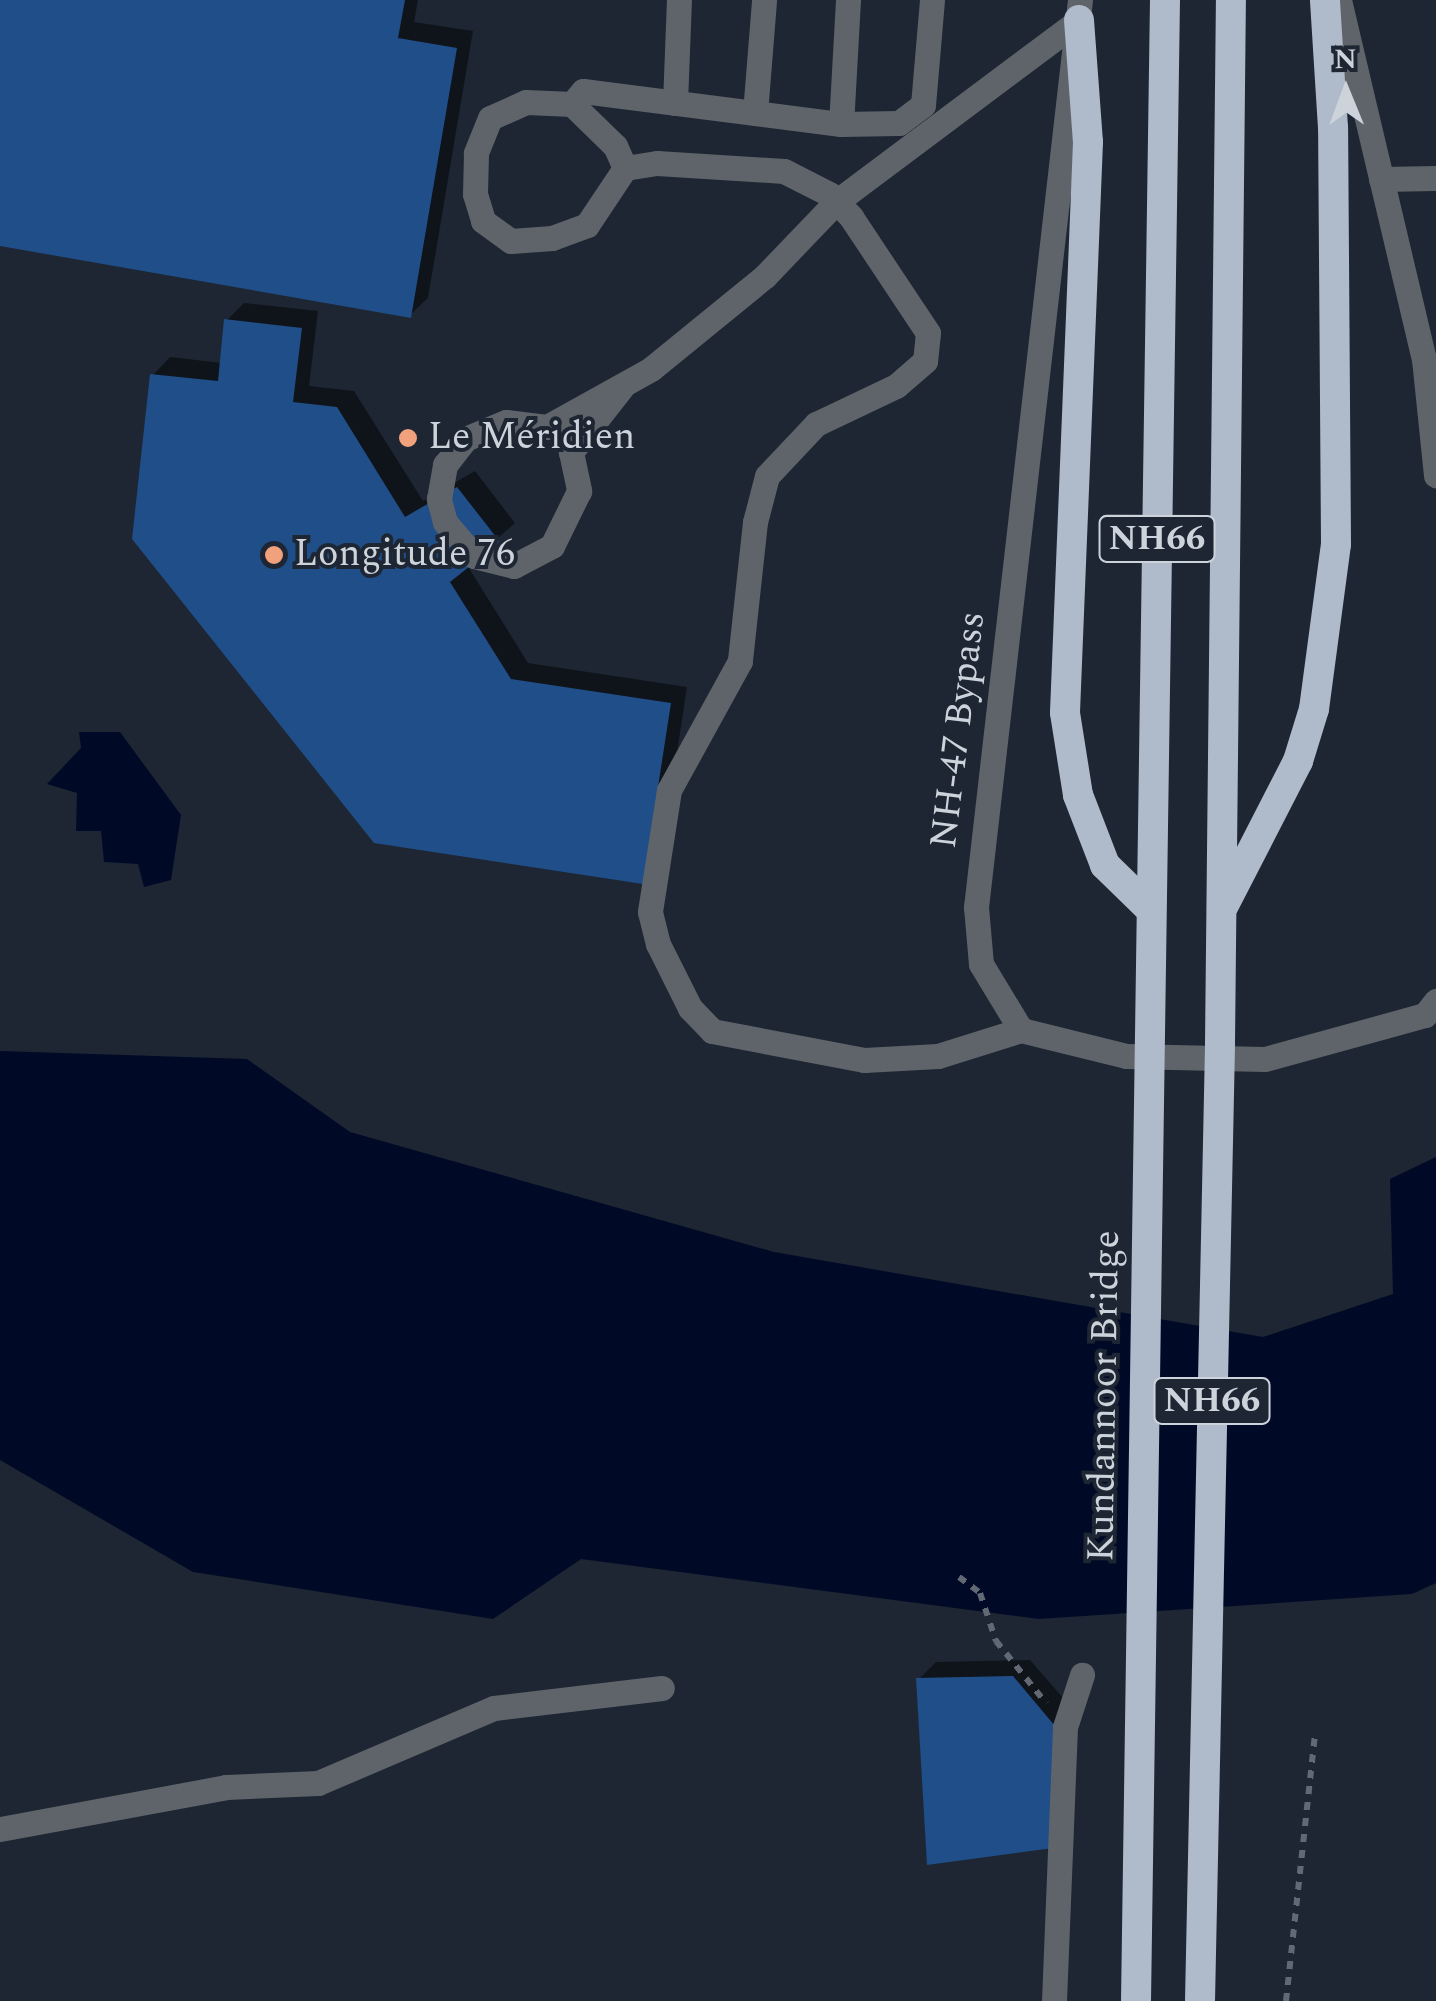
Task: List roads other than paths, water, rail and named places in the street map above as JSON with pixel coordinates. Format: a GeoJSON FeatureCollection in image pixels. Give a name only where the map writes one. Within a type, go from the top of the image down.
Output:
{"type":"FeatureCollection","features":[{"type":"Feature","properties":{"kind":"highway","name":"NH66"},"geometry":{"type":"LineString","coordinates":[[1149,908],[1165,0]]}},
{"type":"Feature","properties":{"kind":"highway","name":"NH66"},"geometry":{"type":"LineString","coordinates":[[1200,2001],[1220,1043],[1226,171],[1231,0]]}},
{"type":"Feature","properties":{"kind":"highway"},"geometry":{"type":"LineString","coordinates":[[1221,910],[1298,761],[1314,709],[1334,561],[1333,128],[1325,0]]}},
{"type":"Feature","properties":{"kind":"highway"},"geometry":{"type":"LineString","coordinates":[[1079,10],[1088,142],[1065,713],[1078,795],[1105,865],[1149,908]]}},
{"type":"Feature","properties":{"kind":"highway","name":"Kundannoor Bridge"},"geometry":{"type":"LineString","coordinates":[[1136,2001],[1152,1040],[1149,908]]}},
{"type":"Feature","properties":{"kind":"street"},"geometry":{"type":"LineString","coordinates":[[675,102],[678,0]]}},
{"type":"Feature","properties":{"kind":"street"},"geometry":{"type":"LineString","coordinates":[[755,113],[764,0]]}},
{"type":"Feature","properties":{"kind":"street"},"geometry":{"type":"LineString","coordinates":[[841,124],[848,0]]}},
{"type":"Feature","properties":{"kind":"street"},"geometry":{"type":"LineString","coordinates":[[572,104],[582,91],[841,124],[899,123],[923,105],[932,0]]}},
{"type":"Feature","properties":{"kind":"street"},"geometry":{"type":"LineString","coordinates":[[1339,0],[1424,359],[1436,475]]}},
{"type":"Feature","properties":{"kind":"street"},"geometry":{"type":"LineString","coordinates":[[622,386],[571,452],[579,491],[552,546],[514,566],[474,556],[445,522],[439,499],[454,451],[487,427],[520,420],[546,427],[622,386],[766,276],[836,202],[1079,10]]}},
{"type":"Feature","properties":{"kind":"street","name":"NH-47 Bypass"},"geometry":{"type":"LineString","coordinates":[[1021,1030],[981,964],[976,907],[1079,10]]}},
{"type":"Feature","properties":{"kind":"street"},"geometry":{"type":"LineString","coordinates":[[625,168],[616,146],[572,104],[526,102],[490,118],[476,153],[475,194],[483,221],[511,241],[552,238],[586,225],[625,168],[674,163],[784,171],[836,202],[914,304],[928,333],[925,361],[896,386],[816,424],[767,476],[755,522],[740,662],[669,790],[650,912],[658,944],[690,1008],[712,1030],[864,1060],[938,1056],[1021,1030],[1126,1056],[1266,1059],[1432,1012]]}},
{"type":"Feature","properties":{"kind":"street"},"geometry":{"type":"LineString","coordinates":[[1381,179],[1436,178]]}},
{"type":"Feature","properties":{"kind":"street"},"geometry":{"type":"LineString","coordinates":[[1054,2001],[1065,1727],[1082,1675]]}},
{"type":"Feature","properties":{"kind":"street"},"geometry":{"type":"LineString","coordinates":[[0,1828],[226,1787],[318,1782],[494,1708],[662,1688]]}},
{"type":"Feature","properties":{"kind":"water"},"geometry":{"type":"Polygon","coordinates":[[[79,732],[120,732],[181,815],[171,880],[144,887],[138,864],[104,862],[101,831],[76,831],[77,793],[47,784],[81,748],[79,732]]]}},
{"type":"Feature","properties":{"kind":"water"},"geometry":{"type":"Polygon","coordinates":[[[0,1051],[247,1059],[350,1132],[774,1252],[1263,1337],[1393,1294],[1390,1179],[1436,1157],[1436,1583],[1412,1594],[1039,1619],[581,1559],[493,1619],[193,1572],[0,1460],[0,1051]]]}},
{"type":"Feature","properties":{"kind":"place","name":"Le Méridien"},"geometry":{"type":"Point","coordinates":[408,438]}},
{"type":"Feature","properties":{"kind":"place","name":"Longitude 76"},"geometry":{"type":"Point","coordinates":[274,555]}}]}
